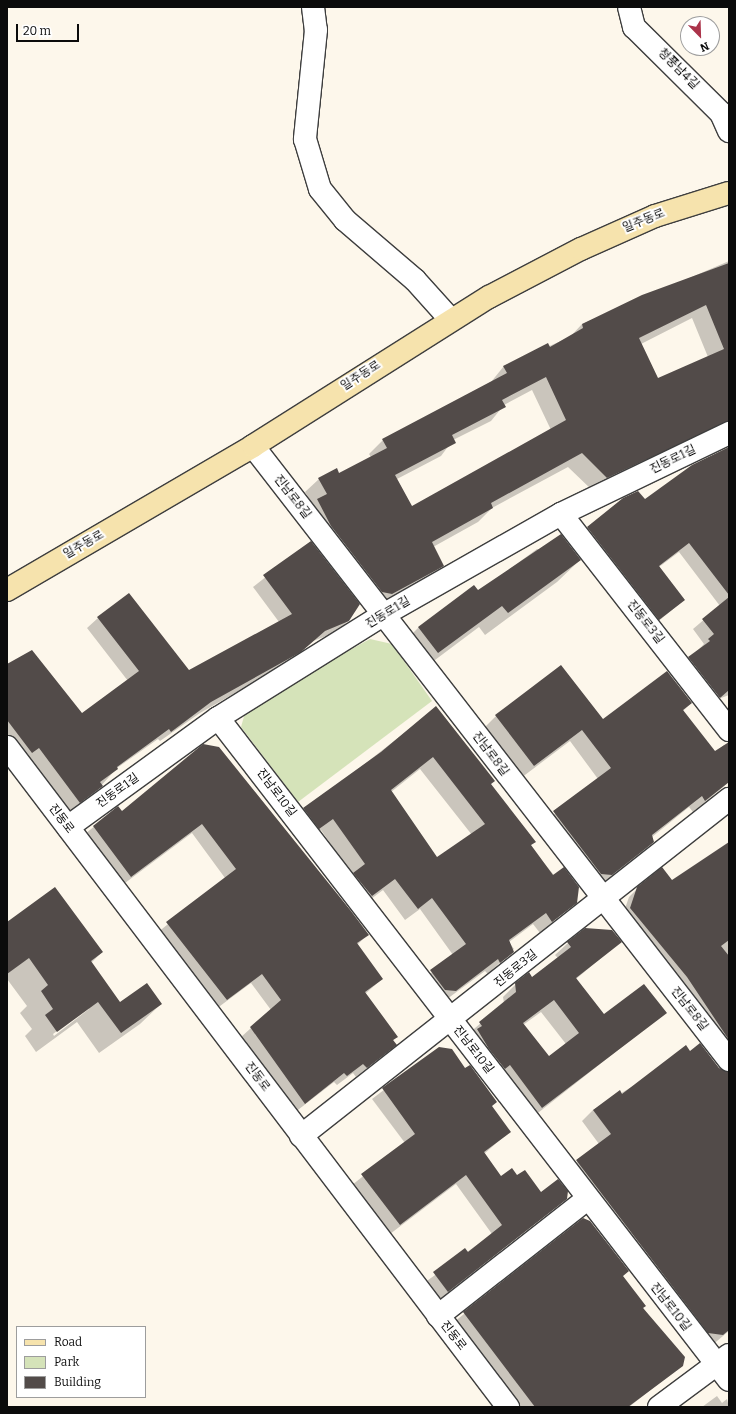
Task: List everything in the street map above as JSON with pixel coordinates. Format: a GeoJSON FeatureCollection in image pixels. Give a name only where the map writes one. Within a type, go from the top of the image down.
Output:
{"type":"FeatureCollection","features":[{"type":"Feature","properties":{"kind":"main road","name":"일주동로"},"geometry":{"type":"LineString","coordinates":[[7,590],[253,446],[450,319],[581,249],[655,216],[729,193]]}},
{"type":"Feature","properties":{"kind":"street"},"geometry":{"type":"LineString","coordinates":[[313,7],[316,30],[306,139],[320,189],[345,220],[415,280],[450,319]]}},
{"type":"Feature","properties":{"kind":"street","name":"청풍남4길"},"geometry":{"type":"LineString","coordinates":[[628,7],[634,27],[721,113],[729,131]]}},
{"type":"Feature","properties":{"kind":"street","name":"진동로1길"},"geometry":{"type":"LineString","coordinates":[[68,828],[218,718],[383,615],[561,514],[729,432]]}},
{"type":"Feature","properties":{"kind":"street","name":"진남로8길"},"geometry":{"type":"LineString","coordinates":[[253,446],[602,900],[729,1060]]}},
{"type":"Feature","properties":{"kind":"street","name":"진동로3길"},"geometry":{"type":"LineString","coordinates":[[561,514],[729,730]]}},
{"type":"Feature","properties":{"kind":"street","name":"진남로10길"},"geometry":{"type":"LineString","coordinates":[[218,718],[587,1199],[724,1367]]}},
{"type":"Feature","properties":{"kind":"street","name":"진동로"},"geometry":{"type":"LineString","coordinates":[[7,747],[508,1407]]}},
{"type":"Feature","properties":{"kind":"street","name":"진동로3길"},"geometry":{"type":"LineString","coordinates":[[301,1136],[451,1021],[729,799]]}},
{"type":"Feature","properties":{"kind":"street"},"geometry":{"type":"LineString","coordinates":[[438,1316],[587,1199]]}},
{"type":"Feature","properties":{"kind":"street"},"geometry":{"type":"LineString","coordinates":[[659,1407],[724,1367]]}},
{"type":"Feature","properties":{"kind":"green space"},"geometry":{"type":"Polygon","coordinates":[[[370,639],[392,644],[432,701],[298,802],[241,727],[247,706],[370,639]]]}},
{"type":"Feature","properties":{"kind":"building"},"geometry":{"type":"Polygon","coordinates":[[[729,263],[729,421],[607,478],[582,453],[491,503],[493,508],[432,542],[444,566],[392,594],[382,592],[331,526],[317,499],[327,494],[318,478],[337,468],[339,473],[387,448],[382,439],[507,373],[503,366],[548,343],[550,347],[583,328],[582,324],[642,295],[729,263]],[[706,305],[639,338],[658,378],[724,349],[706,305]],[[546,377],[502,400],[506,407],[452,435],[456,443],[395,475],[412,506],[566,420],[546,377]]]}},
{"type":"Feature","properties":{"kind":"building"},"geometry":{"type":"Polygon","coordinates":[[[729,447],[729,595],[689,543],[659,566],[685,600],[659,620],[587,527],[623,498],[638,491],[645,499],[692,465],[729,447]]]}},
{"type":"Feature","properties":{"kind":"building"},"geometry":{"type":"Polygon","coordinates":[[[561,534],[581,560],[508,613],[502,606],[438,653],[418,627],[474,585],[478,590],[561,534]]]}},
{"type":"Feature","properties":{"kind":"building"},"geometry":{"type":"Polygon","coordinates":[[[311,541],[360,604],[349,621],[325,631],[301,652],[211,702],[171,732],[169,729],[117,767],[118,769],[100,782],[103,786],[80,803],[39,748],[32,753],[7,720],[7,664],[32,650],[82,713],[139,671],[97,617],[129,593],[189,670],[292,614],[263,575],[311,541]]]}},
{"type":"Feature","properties":{"kind":"building"},"geometry":{"type":"Polygon","coordinates":[[[729,597],[729,690],[720,698],[688,657],[710,641],[708,639],[714,634],[702,619],[729,597]]]}},
{"type":"Feature","properties":{"kind":"building"},"geometry":{"type":"Polygon","coordinates":[[[561,665],[603,719],[667,671],[692,703],[683,710],[715,751],[729,742],[729,782],[705,801],[702,796],[652,835],[654,842],[612,875],[601,874],[553,811],[611,768],[582,730],[534,766],[495,715],[561,665]]]}},
{"type":"Feature","properties":{"kind":"building"},"geometry":{"type":"Polygon","coordinates":[[[436,706],[495,781],[491,784],[536,842],[531,845],[553,875],[564,867],[579,887],[577,903],[552,922],[546,913],[509,940],[514,952],[500,963],[498,959],[456,991],[445,990],[430,970],[466,944],[432,898],[418,909],[395,879],[372,896],[353,873],[365,864],[333,819],[319,829],[303,808],[381,752],[436,706]],[[433,757],[391,790],[437,857],[485,824],[433,757]]]}},
{"type":"Feature","properties":{"kind":"building"},"geometry":{"type":"Polygon","coordinates":[[[203,744],[219,747],[351,911],[369,935],[357,943],[383,979],[365,992],[398,1037],[393,1040],[397,1045],[367,1068],[363,1064],[347,1076],[344,1073],[305,1104],[250,1027],[281,1000],[262,974],[227,1000],[166,922],[236,869],[202,824],[131,877],[93,826],[118,806],[122,811],[203,744]]]}},
{"type":"Feature","properties":{"kind":"building"},"geometry":{"type":"Polygon","coordinates":[[[729,842],[729,940],[721,946],[729,956],[729,1040],[687,977],[630,908],[637,887],[662,867],[672,880],[729,842]]]}},
{"type":"Feature","properties":{"kind":"building"},"geometry":{"type":"Polygon","coordinates":[[[55,887],[103,952],[91,961],[120,1002],[147,983],[162,1004],[121,1033],[98,1002],[57,1032],[45,1015],[53,1009],[41,991],[48,985],[29,958],[7,974],[7,922],[55,887]]]}},
{"type":"Feature","properties":{"kind":"building"},"geometry":{"type":"Polygon","coordinates":[[[585,928],[612,930],[622,942],[576,978],[604,1014],[644,984],[667,1013],[542,1108],[510,1065],[505,1069],[489,1049],[477,1029],[482,1026],[479,1022],[516,992],[515,983],[529,972],[532,977],[571,947],[567,942],[585,928]],[[554,1000],[523,1023],[549,1056],[579,1033],[554,1000]]]}},
{"type":"Feature","properties":{"kind":"building"},"geometry":{"type":"Polygon","coordinates":[[[700,1043],[719,1068],[729,1072],[729,1330],[723,1335],[708,1333],[576,1160],[611,1134],[593,1110],[620,1090],[622,1094],[686,1045],[690,1051],[700,1043]]]}},
{"type":"Feature","properties":{"kind":"building"},"geometry":{"type":"Polygon","coordinates":[[[439,1047],[452,1049],[465,1068],[470,1065],[497,1102],[492,1106],[511,1132],[484,1152],[501,1176],[512,1168],[517,1175],[525,1170],[541,1192],[558,1179],[568,1191],[567,1199],[448,1292],[433,1272],[465,1248],[468,1252],[502,1225],[466,1175],[400,1225],[361,1174],[415,1134],[382,1088],[439,1047]]]}},
{"type":"Feature","properties":{"kind":"building"},"geometry":{"type":"Polygon","coordinates":[[[583,1218],[590,1221],[629,1271],[623,1276],[646,1306],[643,1308],[685,1357],[683,1366],[628,1407],[535,1407],[463,1312],[583,1218]]]}}]}
